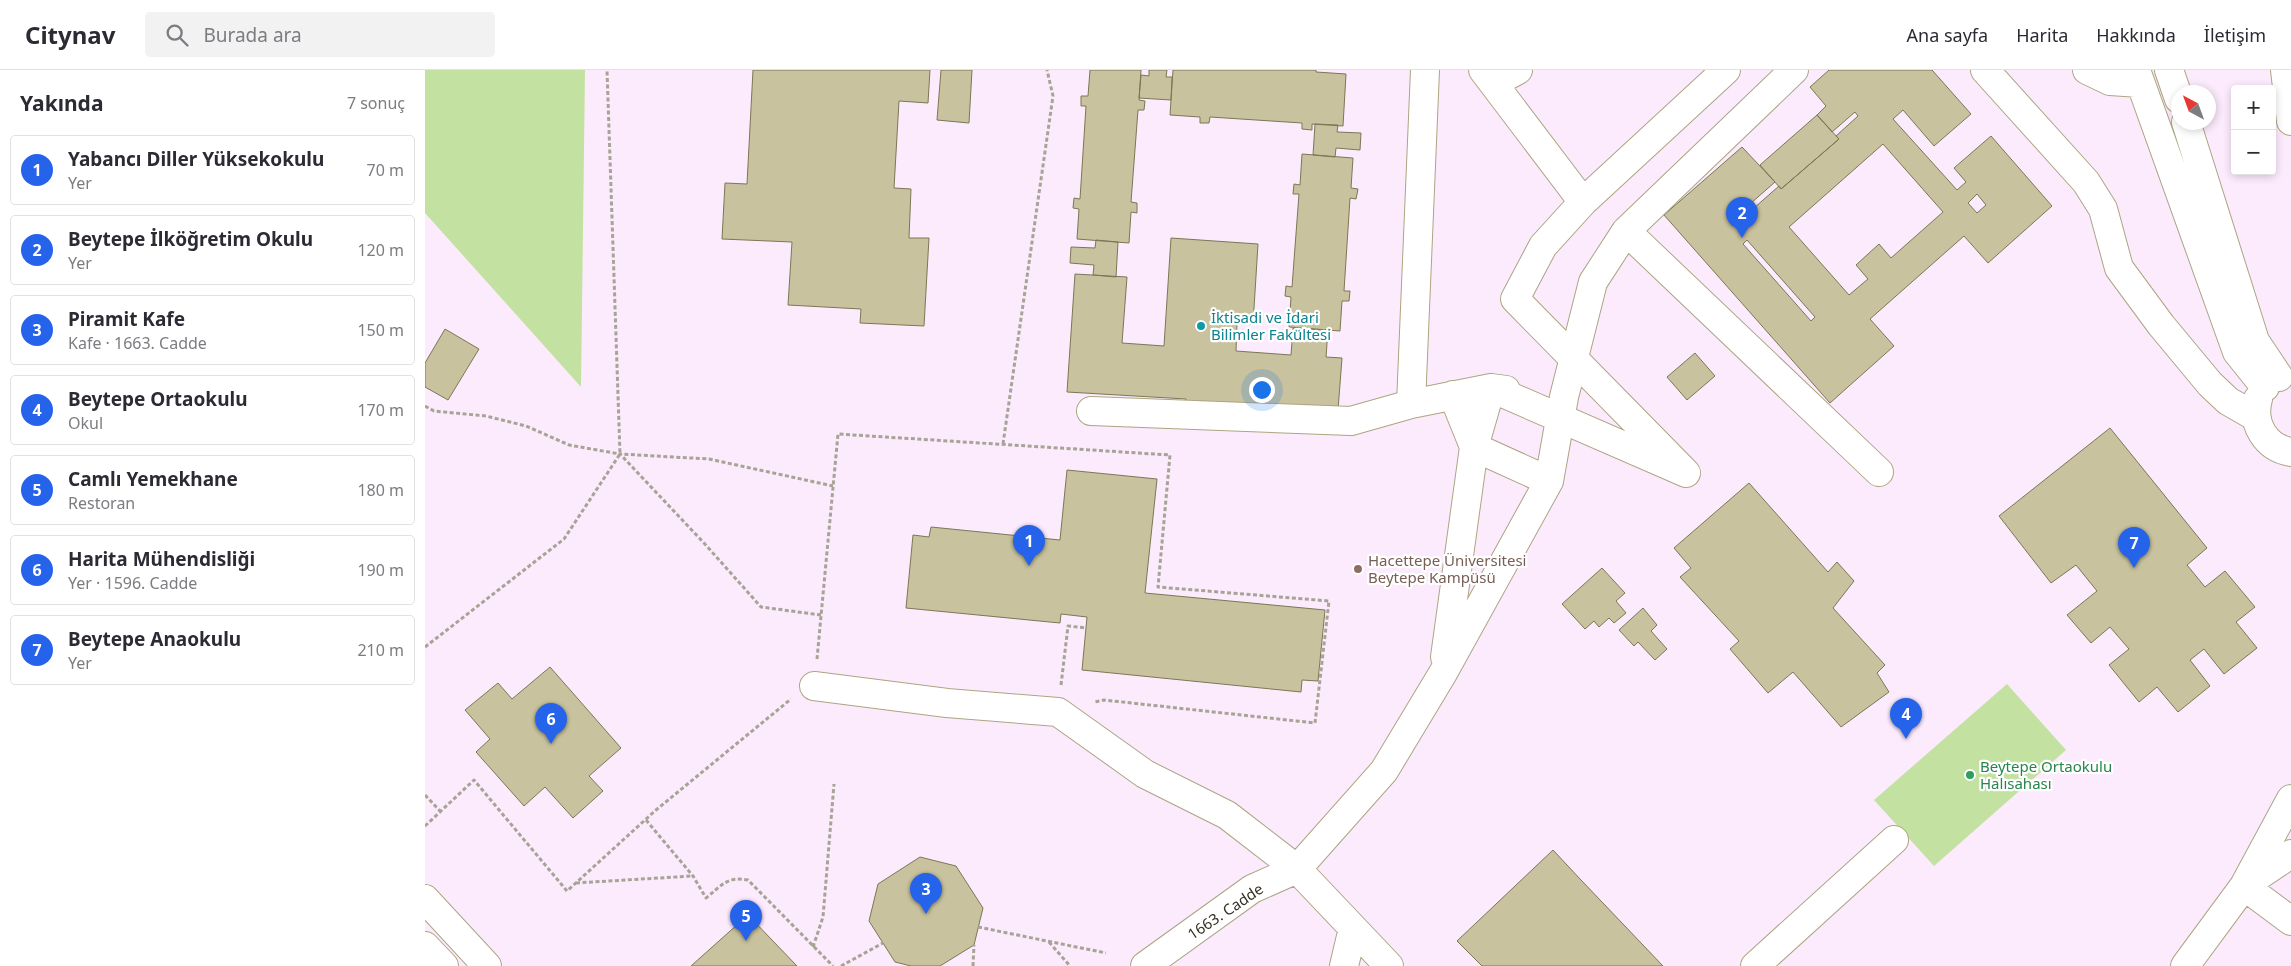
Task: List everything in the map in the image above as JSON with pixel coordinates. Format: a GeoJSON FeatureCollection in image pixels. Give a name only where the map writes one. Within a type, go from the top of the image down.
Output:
{"type":"FeatureCollection","features":[{"type":"Feature","properties":{"kind":"street"},"geometry":{"type":"LineString","coordinates":[[1411,404],[1425,70]]}},
{"type":"Feature","properties":{"kind":"street"},"geometry":{"type":"LineString","coordinates":[[1518,70],[1488,77],[1583,202]]}},
{"type":"Feature","properties":{"kind":"street"},"geometry":{"type":"LineString","coordinates":[[1491,388],[1686,473],[1515,299],[1543,246],[1583,202],[1726,70]]}},
{"type":"Feature","properties":{"kind":"street"},"geometry":{"type":"LineString","coordinates":[[1297,869],[1385,771],[1443,673],[1549,481],[1564,397],[1593,282],[1626,231],[1794,70]]}},
{"type":"Feature","properties":{"kind":"street"},"geometry":{"type":"LineString","coordinates":[[1985,70],[2086,182],[2103,210],[2119,268],[2161,325],[2216,390],[2228,401],[2256,417]]}},
{"type":"Feature","properties":{"kind":"street"},"geometry":{"type":"LineString","coordinates":[[2087,70],[2110,81],[2138,77],[2237,352],[2278,379]]}},
{"type":"Feature","properties":{"kind":"street"},"geometry":{"type":"LineString","coordinates":[[2169,70],[2174,85]]}},
{"type":"Feature","properties":{"kind":"street"},"geometry":{"type":"LineString","coordinates":[[2285,70],[2291,121]]}},
{"type":"Feature","properties":{"kind":"street"},"geometry":{"type":"LineString","coordinates":[[2189,130],[2255,341],[2278,379]]}},
{"type":"Feature","properties":{"kind":"street"},"geometry":{"type":"LineString","coordinates":[[1626,231],[1879,472]]}},
{"type":"Feature","properties":{"kind":"street"},"geometry":{"type":"LineString","coordinates":[[2278,379],[2256,406],[2256,417],[2259,429],[2267,440],[2277,447],[2291,452]]}},
{"type":"Feature","properties":{"kind":"street"},"geometry":{"type":"LineString","coordinates":[[1091,411],[1351,421],[1411,404],[1491,388],[1564,397]]}},
{"type":"Feature","properties":{"kind":"street"},"geometry":{"type":"LineString","coordinates":[[1443,673],[1474,447],[1491,388]]}},
{"type":"Feature","properties":{"kind":"street"},"geometry":{"type":"LineString","coordinates":[[1453,395],[1474,447],[1549,481]]}},
{"type":"Feature","properties":{"kind":"street"},"geometry":{"type":"LineString","coordinates":[[814,686],[947,703],[1058,712],[1145,774],[1227,815],[1297,869],[1389,966]]}},
{"type":"Feature","properties":{"kind":"street"},"geometry":{"type":"LineString","coordinates":[[2185,966],[2244,886],[2291,799]]}},
{"type":"Feature","properties":{"kind":"street"},"geometry":{"type":"LineString","coordinates":[[1755,966],[1894,840]]}},
{"type":"Feature","properties":{"kind":"street"},"geometry":{"type":"LineString","coordinates":[[2244,886],[2291,854]]}},
{"type":"Feature","properties":{"kind":"street","name":"1663. Cadde"},"geometry":{"type":"LineString","coordinates":[[1145,966],[1252,889],[1297,869]]}},
{"type":"Feature","properties":{"kind":"street"},"geometry":{"type":"LineString","coordinates":[[2244,886],[2291,921]]}},
{"type":"Feature","properties":{"kind":"street"},"geometry":{"type":"LineString","coordinates":[[425,898],[487,966]]}},
{"type":"Feature","properties":{"kind":"street"},"geometry":{"type":"LineString","coordinates":[[1344,966],[1353,928]]}},
{"type":"Feature","properties":{"kind":"street"},"geometry":{"type":"LineString","coordinates":[[425,946],[444,966]]}},
{"type":"Feature","properties":{"kind":"path"},"geometry":{"type":"LineString","coordinates":[[425,647],[564,539],[620,454],[607,70]]}},
{"type":"Feature","properties":{"kind":"path"},"geometry":{"type":"LineString","coordinates":[[1003,444],[1053,96],[1047,70]]}},
{"type":"Feature","properties":{"kind":"path"},"geometry":{"type":"LineString","coordinates":[[425,406],[434,411],[494,418],[526,426],[569,445],[620,454],[709,459],[833,486]]}},
{"type":"Feature","properties":{"kind":"path"},"geometry":{"type":"LineString","coordinates":[[814,686],[838,434],[1170,455],[1158,587],[1329,601],[1315,724],[1104,700],[1058,712]]}},
{"type":"Feature","properties":{"kind":"path"},"geometry":{"type":"LineString","coordinates":[[620,454],[761,607],[821,615]]}},
{"type":"Feature","properties":{"kind":"path"},"geometry":{"type":"LineString","coordinates":[[1063,673],[1069,626],[1086,628]]}},
{"type":"Feature","properties":{"kind":"path"},"geometry":{"type":"LineString","coordinates":[[425,826],[474,780],[567,891],[646,820],[787,701]]}},
{"type":"Feature","properties":{"kind":"path"},"geometry":{"type":"LineString","coordinates":[[813,947],[823,917],[834,784]]}},
{"type":"Feature","properties":{"kind":"path"},"geometry":{"type":"LineString","coordinates":[[425,795],[441,812]]}},
{"type":"Feature","properties":{"kind":"path"},"geometry":{"type":"LineString","coordinates":[[646,820],[693,876],[706,898],[722,884],[735,878],[747,880],[833,966]]}},
{"type":"Feature","properties":{"kind":"path"},"geometry":{"type":"LineString","coordinates":[[576,883],[693,876]]}},
{"type":"Feature","properties":{"kind":"path"},"geometry":{"type":"LineString","coordinates":[[978,927],[1106,952]]}},
{"type":"Feature","properties":{"kind":"path"},"geometry":{"type":"LineString","coordinates":[[1048,941],[1070,966]]}},
{"type":"Feature","properties":{"kind":"path"},"geometry":{"type":"LineString","coordinates":[[841,966],[883,943]]}},
{"type":"Feature","properties":{"kind":"path"},"geometry":{"type":"LineString","coordinates":[[973,966],[974,945]]}},
{"type":"Feature","properties":{"kind":"shaded area","name":"Hacettepe Üniversitesi Beytepe Kampüsü"},"geometry":{"type":"Polygon","coordinates":[[[425,70],[2291,70],[2291,966],[425,966],[425,70]]]}},
{"type":"Feature","properties":{"kind":"green space"},"geometry":{"type":"Polygon","coordinates":[[[425,70],[585,70],[581,387],[425,213],[425,70]]]}},
{"type":"Feature","properties":{"kind":"green space","name":"Beytepe Ortaokulu Halısahası"},"geometry":{"type":"Polygon","coordinates":[[[2007,684],[2066,750],[1934,866],[1874,800],[2007,684]]]}},
{"type":"Feature","properties":{"kind":"building"},"geometry":{"type":"Polygon","coordinates":[[[753,70],[930,70],[928,103],[899,101],[894,188],[911,189],[909,238],[929,238],[924,326],[860,323],[861,309],[788,305],[792,242],[722,239],[725,183],[747,184],[753,70]]]}},
{"type":"Feature","properties":{"kind":"building"},"geometry":{"type":"Polygon","coordinates":[[[941,70],[972,70],[969,123],[937,120],[941,70]]]}},
{"type":"Feature","properties":{"kind":"building"},"geometry":{"type":"Polygon","coordinates":[[[1090,70],[1141,70],[1139,100],[1145,101],[1144,110],[1138,110],[1131,202],[1137,203],[1137,213],[1131,212],[1129,243],[1077,239],[1079,209],[1073,208],[1074,198],[1080,199],[1086,106],[1081,106],[1081,96],[1088,96],[1090,70]]]}},
{"type":"Feature","properties":{"kind":"building"},"geometry":{"type":"Polygon","coordinates":[[[1149,70],[1167,70],[1166,77],[1172,77],[1171,100],[1139,98],[1141,75],[1149,76],[1149,70]]]}},
{"type":"Feature","properties":{"kind":"building"},"geometry":{"type":"Polygon","coordinates":[[[1173,70],[1316,70],[1316,72],[1346,74],[1343,126],[1312,124],[1312,130],[1302,129],[1302,123],[1210,117],[1209,123],[1200,123],[1200,117],[1170,115],[1173,70]]]}},
{"type":"Feature","properties":{"kind":"building"},"geometry":{"type":"Polygon","coordinates":[[[1829,70],[1932,70],[1971,114],[1934,146],[1903,110],[1893,119],[1957,190],[1966,182],[1954,168],[1991,136],[2052,206],[1988,263],[1964,236],[1870,319],[1894,346],[1830,403],[1664,215],[1742,147],[1775,182],[1750,204],[1754,208],[1779,186],[1781,189],[1839,139],[1836,136],[1858,116],[1855,112],[1832,132],[1817,115],[1826,106],[1810,87],[1829,70]],[[1883,144],[1789,227],[1849,295],[1868,279],[1856,265],[1879,244],[1891,258],[1943,212],[1883,144]],[[1977,194],[1968,203],[1977,213],[1986,205],[1977,194]],[[1747,240],[1743,244],[1811,321],[1815,317],[1747,240]]]}},
{"type":"Feature","properties":{"kind":"building"},"geometry":{"type":"Polygon","coordinates":[[[1817,115],[1839,139],[1781,189],[1760,165],[1817,115]]]}},
{"type":"Feature","properties":{"kind":"building"},"geometry":{"type":"Polygon","coordinates":[[[1315,124],[1338,125],[1337,132],[1361,133],[1360,150],[1336,148],[1335,157],[1313,155],[1315,124]]]}},
{"type":"Feature","properties":{"kind":"building"},"geometry":{"type":"Polygon","coordinates":[[[1302,154],[1353,158],[1351,188],[1358,189],[1356,199],[1350,198],[1344,291],[1350,291],[1349,301],[1342,301],[1340,331],[1289,327],[1291,297],[1285,296],[1286,286],[1292,287],[1299,194],[1293,194],[1294,184],[1300,185],[1302,154]]]}},
{"type":"Feature","properties":{"kind":"building","name":"İktisadi ve İdari Bilimler Fakültesi"},"geometry":{"type":"Polygon","coordinates":[[[1171,238],[1258,244],[1253,324],[1237,323],[1236,351],[1291,355],[1293,328],[1328,330],[1326,357],[1342,358],[1338,410],[1186,410],[1186,399],[1067,392],[1075,274],[1127,277],[1122,343],[1164,346],[1171,238]]]}},
{"type":"Feature","properties":{"kind":"building"},"geometry":{"type":"Polygon","coordinates":[[[1096,240],[1118,242],[1116,277],[1093,275],[1094,265],[1070,263],[1071,247],[1095,248],[1096,240]]]}},
{"type":"Feature","properties":{"kind":"building"},"geometry":{"type":"Polygon","coordinates":[[[445,329],[479,349],[448,400],[425,387],[425,363],[445,329]]]}},
{"type":"Feature","properties":{"kind":"building"},"geometry":{"type":"Polygon","coordinates":[[[1695,353],[1715,376],[1687,400],[1667,377],[1695,353]]]}},
{"type":"Feature","properties":{"kind":"building"},"geometry":{"type":"Polygon","coordinates":[[[2110,428],[2207,548],[2187,565],[2205,587],[2225,571],[2255,607],[2236,622],[2257,648],[2224,674],[2204,649],[2190,660],[2210,686],[2178,712],[2157,687],[2139,702],[2109,665],[2129,649],[2110,627],[2091,643],[2067,615],[2097,591],[2076,565],[2051,583],[1999,516],[2110,428]]]}},
{"type":"Feature","properties":{"kind":"building"},"geometry":{"type":"Polygon","coordinates":[[[1067,470],[1157,479],[1145,593],[1325,610],[1318,681],[1302,680],[1301,692],[1082,670],[1087,617],[1061,614],[1060,623],[906,608],[913,535],[929,537],[931,527],[1060,540],[1067,470]]]}},
{"type":"Feature","properties":{"kind":"building"},"geometry":{"type":"Polygon","coordinates":[[[1749,483],[1828,572],[1837,562],[1854,581],[1833,608],[1885,665],[1877,673],[1889,692],[1841,727],[1793,672],[1768,693],[1730,649],[1739,641],[1680,577],[1691,568],[1674,548],[1749,483]]]}},
{"type":"Feature","properties":{"kind":"building"},"geometry":{"type":"Polygon","coordinates":[[[1602,568],[1625,593],[1616,601],[1626,613],[1614,623],[1609,618],[1599,627],[1594,621],[1585,629],[1562,604],[1602,568]]]}},
{"type":"Feature","properties":{"kind":"building"},"geometry":{"type":"Polygon","coordinates":[[[1643,608],[1657,625],[1651,631],[1667,649],[1655,660],[1638,642],[1634,646],[1619,630],[1643,608]]]}},
{"type":"Feature","properties":{"kind":"building"},"geometry":{"type":"Polygon","coordinates":[[[550,667],[621,748],[589,776],[603,791],[573,818],[545,787],[524,806],[476,752],[490,739],[465,710],[498,683],[512,699],[550,667]]]}},
{"type":"Feature","properties":{"kind":"building"},"geometry":{"type":"Polygon","coordinates":[[[1553,850],[1663,966],[1482,966],[1457,941],[1553,850]]]}},
{"type":"Feature","properties":{"kind":"building"},"geometry":{"type":"Polygon","coordinates":[[[920,857],[956,866],[983,908],[974,945],[940,966],[911,966],[895,962],[869,921],[878,884],[920,857]]]}},
{"type":"Feature","properties":{"kind":"building"},"geometry":{"type":"Polygon","coordinates":[[[748,915],[797,966],[691,966],[748,915]]]}},
{"type":"Feature","properties":{"kind":"place","name":"Beytepe İlköğretim Okulu"},"geometry":{"type":"Point","coordinates":[1742,238]}},
{"type":"Feature","properties":{"kind":"place","name":"İktisadi ve İdari Bilimler Fakültesi"},"geometry":{"type":"Point","coordinates":[1201,326]}},
{"type":"Feature","properties":{"kind":"place","name":"Yabancı Diller Yüksekokulu"},"geometry":{"type":"Point","coordinates":[1029,566]}},
{"type":"Feature","properties":{"kind":"place","name":"Beytepe Anaokulu"},"geometry":{"type":"Point","coordinates":[2134,568]}},
{"type":"Feature","properties":{"kind":"place","name":"Hacettepe Üniversitesi Beytepe Kampüsü"},"geometry":{"type":"Point","coordinates":[1358,569]}},
{"type":"Feature","properties":{"kind":"place","name":"Beytepe Ortaokulu"},"geometry":{"type":"Point","coordinates":[1906,739]}},
{"type":"Feature","properties":{"kind":"place","name":"Harita Mühendisliği"},"geometry":{"type":"Point","coordinates":[551,744]}},
{"type":"Feature","properties":{"kind":"place","name":"Beytepe Ortaokulu Halısahası"},"geometry":{"type":"Point","coordinates":[1970,775]}},
{"type":"Feature","properties":{"kind":"place","name":"Piramit Kafe"},"geometry":{"type":"Point","coordinates":[926,914]}},
{"type":"Feature","properties":{"kind":"place","name":"Camlı Yemekhane"},"geometry":{"type":"Point","coordinates":[746,941]}}]}
